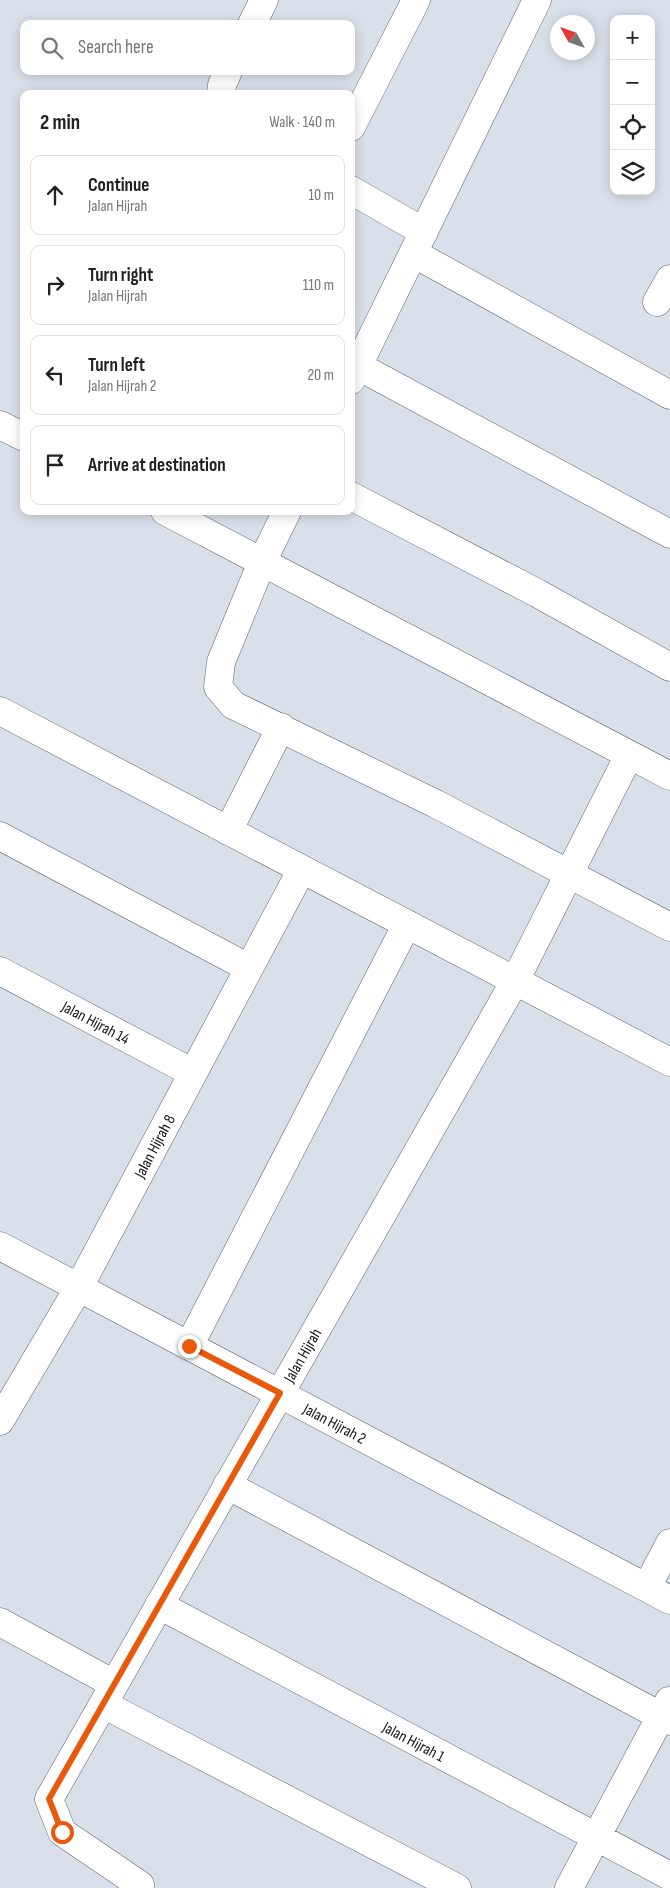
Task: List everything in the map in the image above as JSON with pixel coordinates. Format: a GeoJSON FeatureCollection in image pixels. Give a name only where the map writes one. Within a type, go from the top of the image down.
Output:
{"type":"FeatureCollection","features":[{"type":"Feature","properties":{"kind":"street"},"geometry":{"type":"LineString","coordinates":[[254,20],[264,0]]}},
{"type":"Feature","properties":{"kind":"street"},"geometry":{"type":"LineString","coordinates":[[355,119],[416,0]]}},
{"type":"Feature","properties":{"kind":"street"},"geometry":{"type":"LineString","coordinates":[[537,0],[355,373],[670,534]]}},
{"type":"Feature","properties":{"kind":"street"},"geometry":{"type":"LineString","coordinates":[[221,90],[226,75]]}},
{"type":"Feature","properties":{"kind":"street"},"geometry":{"type":"LineString","coordinates":[[355,193],[418,242],[670,395]]}},
{"type":"Feature","properties":{"kind":"street"},"geometry":{"type":"LineString","coordinates":[[0,424],[20,435]]}},
{"type":"Feature","properties":{"kind":"street"},"geometry":{"type":"LineString","coordinates":[[355,498],[537,593],[670,667]]}},
{"type":"Feature","properties":{"kind":"street"},"geometry":{"type":"LineString","coordinates":[[173,515],[670,776]]}},
{"type":"Feature","properties":{"kind":"street"},"geometry":{"type":"LineString","coordinates":[[285,515],[262,562],[221,662],[218,687],[232,706],[281,727],[436,804],[670,927]]}},
{"type":"Feature","properties":{"kind":"street"},"geometry":{"type":"LineString","coordinates":[[0,711],[670,1062]]}},
{"type":"Feature","properties":{"kind":"street"},"geometry":{"type":"LineString","coordinates":[[228,830],[281,727]]}},
{"type":"Feature","properties":{"kind":"street","name":"Jalan Hijrah"},"geometry":{"type":"LineString","coordinates":[[141,1887],[62,1832],[49,1799],[515,981],[629,755]]}},
{"type":"Feature","properties":{"kind":"street"},"geometry":{"type":"LineString","coordinates":[[0,836],[249,968]]}},
{"type":"Feature","properties":{"kind":"street","name":"Jalan Hijrah 8"},"geometry":{"type":"LineString","coordinates":[[0,1421],[78,1287],[302,869]]}},
{"type":"Feature","properties":{"kind":"street"},"geometry":{"type":"LineString","coordinates":[[189,1346],[408,924]]}},
{"type":"Feature","properties":{"kind":"street","name":"Jalan Hijrah 14"},"geometry":{"type":"LineString","coordinates":[[0,971],[193,1074]]}},
{"type":"Feature","properties":{"kind":"street","name":"Jalan Hijrah 2"},"geometry":{"type":"LineString","coordinates":[[0,1246],[658,1594]]}},
{"type":"Feature","properties":{"kind":"street"},"geometry":{"type":"LineString","coordinates":[[227,1485],[667,1712],[569,1888]]}},
{"type":"Feature","properties":{"kind":"street"},"geometry":{"type":"LineString","coordinates":[[658,1594],[670,1543]]}},
{"type":"Feature","properties":{"kind":"street","name":"Jalan Hijrah 1"},"geometry":{"type":"LineString","coordinates":[[159,1605],[670,1876]]}},
{"type":"Feature","properties":{"kind":"street"},"geometry":{"type":"LineString","coordinates":[[0,1622],[108,1694],[457,1888]]}},
{"type":"Feature","properties":{"kind":"route"},"geometry":{"type":"LineString","coordinates":[[62,1832],[49,1799],[280,1393],[189,1346]]}}]}
